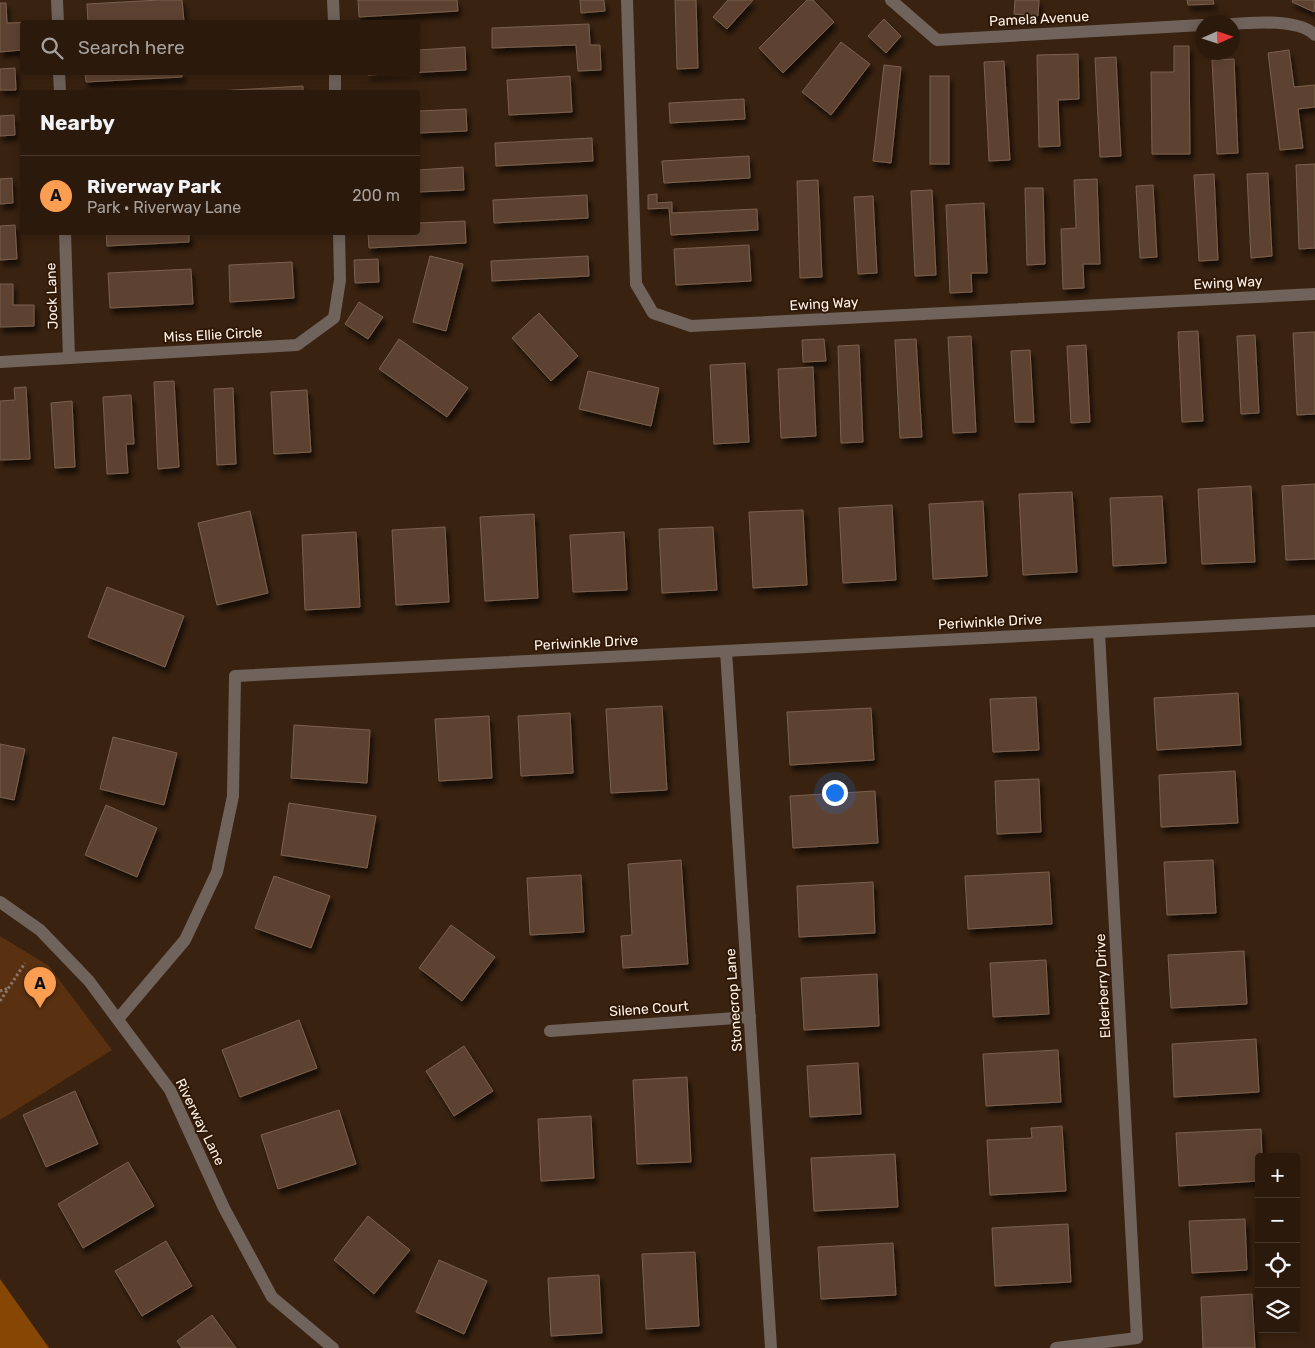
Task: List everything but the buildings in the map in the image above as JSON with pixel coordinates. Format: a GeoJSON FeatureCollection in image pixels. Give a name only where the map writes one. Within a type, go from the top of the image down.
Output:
{"type":"FeatureCollection","features":[{"type":"Feature","properties":{"kind":"street"},"geometry":{"type":"LineString","coordinates":[[57,0],[58,20]]}},
{"type":"Feature","properties":{"kind":"street"},"geometry":{"type":"LineString","coordinates":[[333,0],[334,20]]}},
{"type":"Feature","properties":{"kind":"street","name":"Ewing Way"},"geometry":{"type":"LineString","coordinates":[[628,0],[636,284],[654,313],[691,326],[1315,294]]}},
{"type":"Feature","properties":{"kind":"street","name":"Pamela Avenue"},"geometry":{"type":"LineString","coordinates":[[891,0],[936,40],[1195,25]]}},
{"type":"Feature","properties":{"kind":"street"},"geometry":{"type":"LineString","coordinates":[[1240,23],[1263,22],[1299,26],[1308,28],[1315,35]]}},
{"type":"Feature","properties":{"kind":"street"},"geometry":{"type":"LineString","coordinates":[[59,75],[60,90]]}},
{"type":"Feature","properties":{"kind":"street"},"geometry":{"type":"LineString","coordinates":[[335,75],[335,90]]}},
{"type":"Feature","properties":{"kind":"street","name":"Jock Lane"},"geometry":{"type":"LineString","coordinates":[[65,235],[69,358]]}},
{"type":"Feature","properties":{"kind":"street","name":"Miss Ellie Circle"},"geometry":{"type":"LineString","coordinates":[[0,362],[297,345],[334,318],[340,280],[339,235]]}},
{"type":"Feature","properties":{"kind":"street","name":"Periwinkle Drive"},"geometry":{"type":"LineString","coordinates":[[118,1019],[185,940],[217,872],[233,796],[235,676],[1315,621]]}},
{"type":"Feature","properties":{"kind":"street","name":"Elderberry Drive"},"geometry":{"type":"LineString","coordinates":[[1056,1348],[1136,1338],[1100,632]]}},
{"type":"Feature","properties":{"kind":"street","name":"Stonecrop Lane"},"geometry":{"type":"LineString","coordinates":[[726,651],[771,1348]]}},
{"type":"Feature","properties":{"kind":"street","name":"Riverway Lane"},"geometry":{"type":"LineString","coordinates":[[0,902],[40,930],[89,981],[118,1019],[170,1090],[224,1208],[272,1297],[333,1348]]}},
{"type":"Feature","properties":{"kind":"street","name":"Silene Court"},"geometry":{"type":"LineString","coordinates":[[550,1031],[750,1017]]}},
{"type":"Feature","properties":{"kind":"path"},"geometry":{"type":"LineString","coordinates":[[0,1001],[25,963]]}},
{"type":"Feature","properties":{"kind":"path"},"geometry":{"type":"LineString","coordinates":[[0,991],[9,988]]}},
{"type":"Feature","properties":{"kind":"shaded area"},"geometry":{"type":"Polygon","coordinates":[[[0,936],[49,966],[112,1050],[0,1120],[0,936]]]}},
{"type":"Feature","properties":{"kind":"shaded area"},"geometry":{"type":"Polygon","coordinates":[[[0,1279],[49,1348],[0,1348],[0,1279]]]}},
{"type":"Feature","properties":{"kind":"place","name":"Riverway Park"},"geometry":{"type":"Point","coordinates":[40,1008]}}]}
